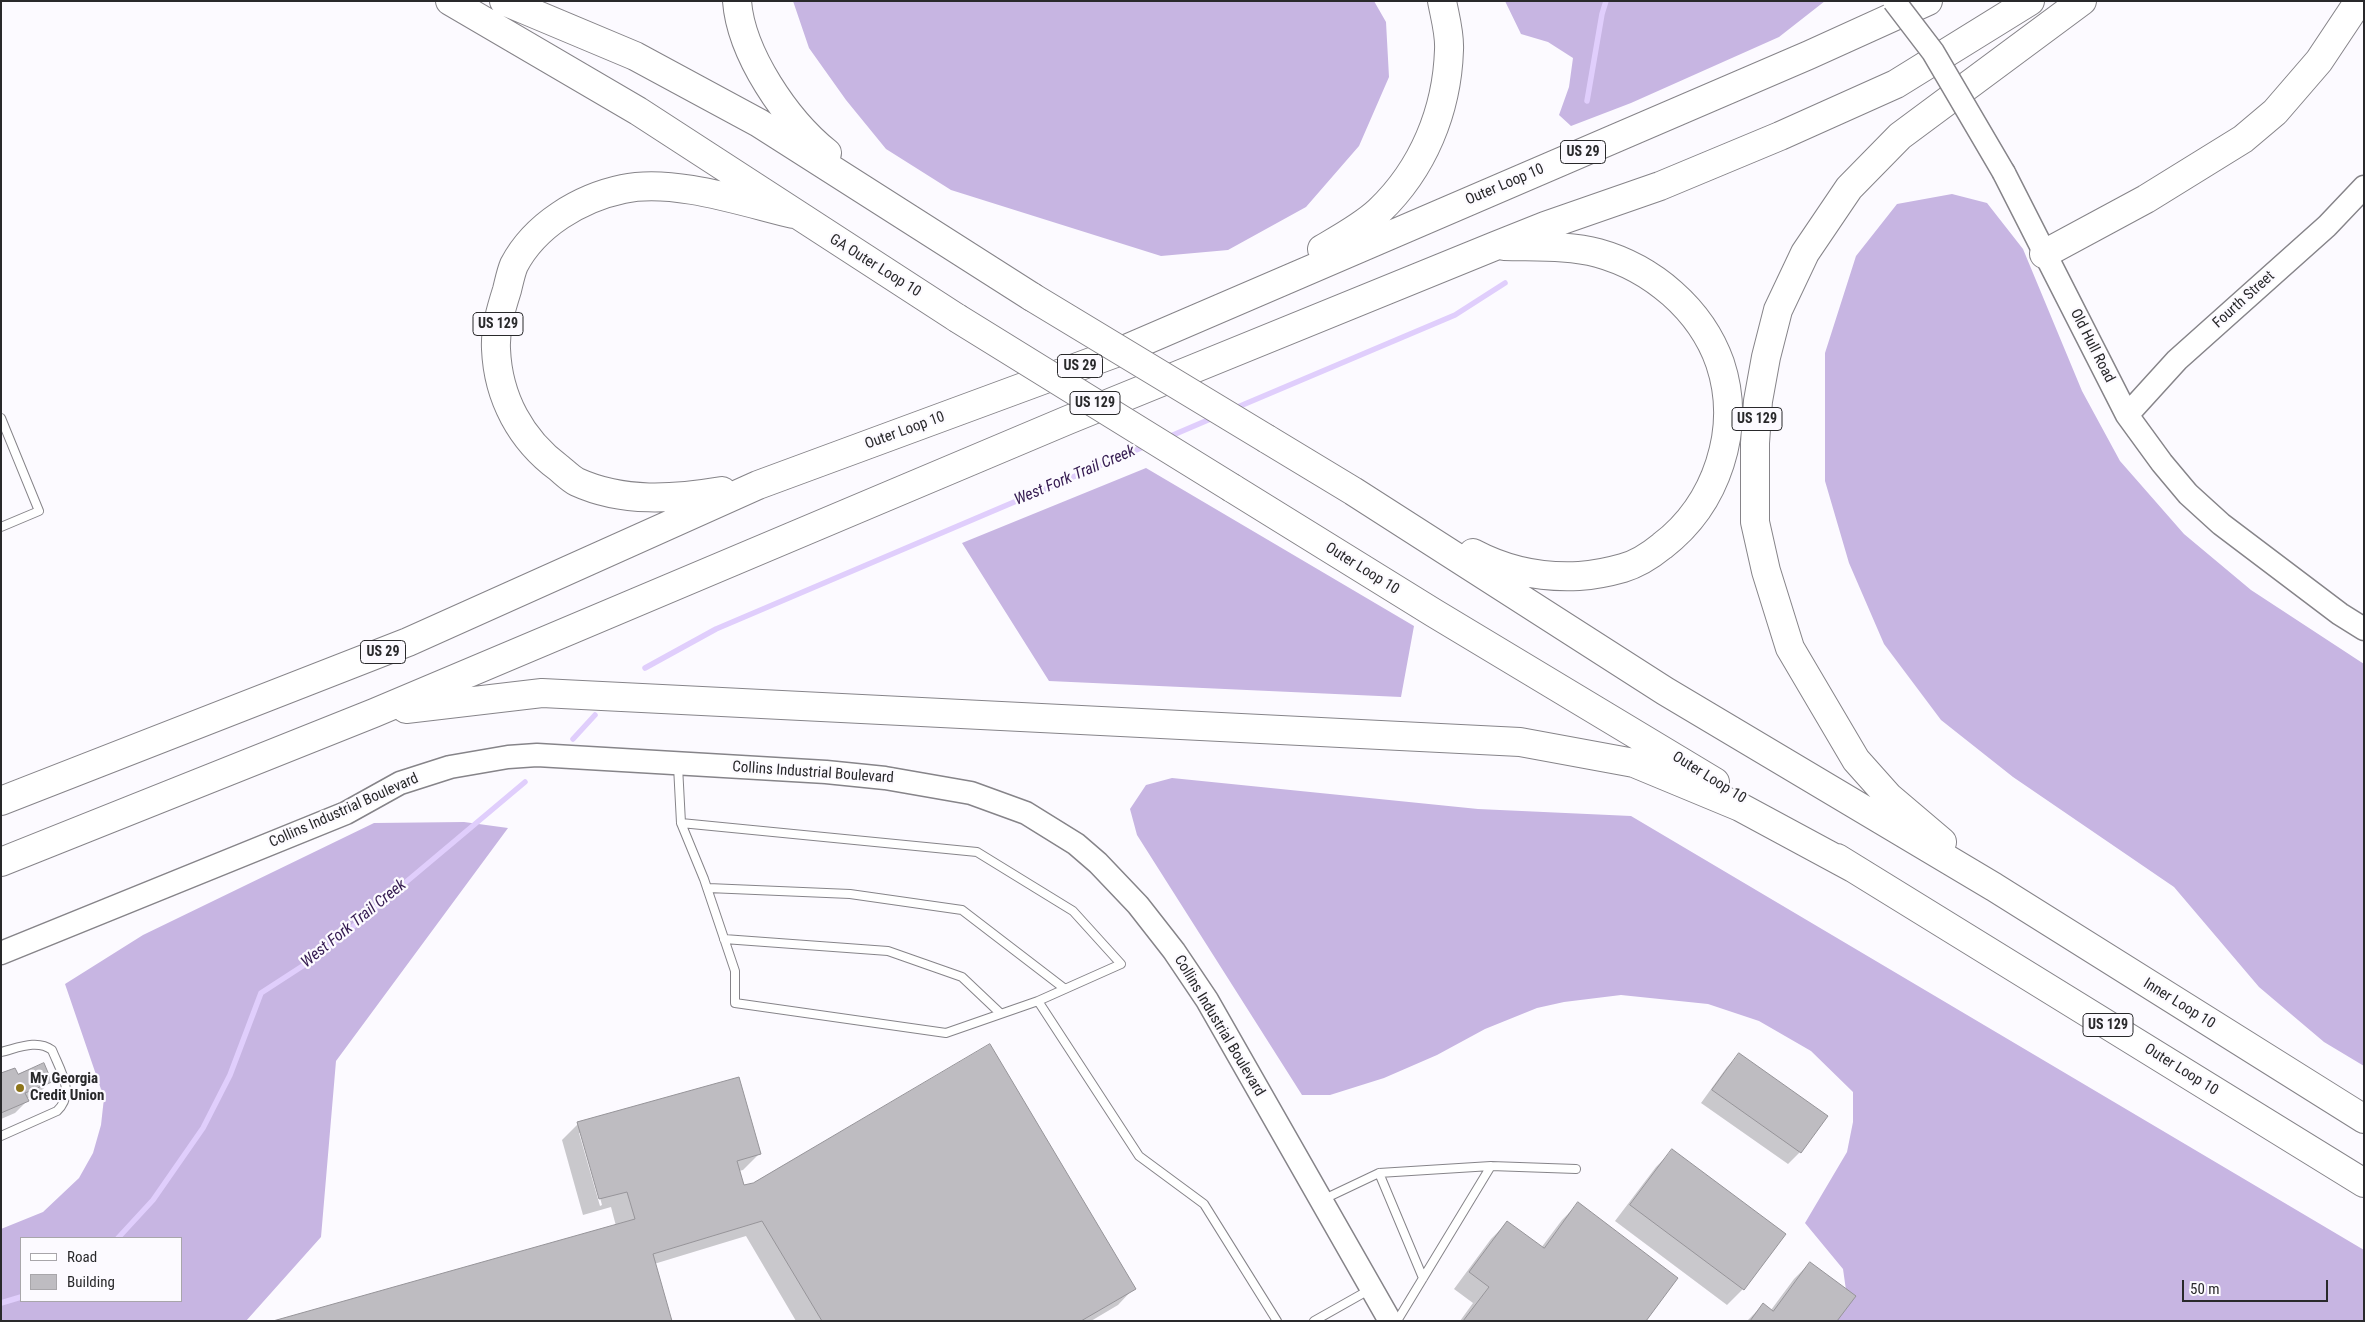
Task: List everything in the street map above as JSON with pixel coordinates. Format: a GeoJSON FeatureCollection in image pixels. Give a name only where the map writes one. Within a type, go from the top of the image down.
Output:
{"type":"FeatureCollection","features":[{"type":"Feature","properties":{"kind":"highway","name":"GA Outer Loop 10"},"geometry":{"type":"LineString","coordinates":[[450,1],[638,111],[793,214],[957,318]]}},
{"type":"Feature","properties":{"kind":"highway"},"geometry":{"type":"LineString","coordinates":[[504,1],[634,56],[759,122],[1032,297],[1353,491],[1665,691],[1994,888]]}},
{"type":"Feature","properties":{"kind":"highway"},"geometry":{"type":"LineString","coordinates":[[737,1],[738,19],[746,43],[790,114],[815,143],[907,216]]}},
{"type":"Feature","properties":{"kind":"highway"},"geometry":{"type":"LineString","coordinates":[[1237,300],[1342,237],[1377,212],[1401,188],[1420,159],[1442,104],[1450,48],[1442,1]]}},
{"type":"Feature","properties":{"kind":"highway","name":"Outer Loop 10"},"geometry":{"type":"LineString","coordinates":[[758,485],[1121,351],[1809,55],[1928,1]]}},
{"type":"Feature","properties":{"kind":"highway"},"geometry":{"type":"LineString","coordinates":[[1,862],[374,713],[1059,424],[1495,246],[1545,226],[1660,186],[1780,136],[1896,84],[2030,1]]}},
{"type":"Feature","properties":{"kind":"highway","name":"US 129"},"geometry":{"type":"LineString","coordinates":[[1994,888],[1889,797],[1856,760],[1790,648],[1766,571],[1755,522],[1755,443],[1758,401],[1766,357],[1778,310],[1805,253],[1850,188],[1900,136],[2082,1]]}},
{"type":"Feature","properties":{"kind":"highway"},"geometry":{"type":"LineString","coordinates":[[2044,254],[2146,199],[2243,139],[2275,112],[2319,61],[2359,1]]}},
{"type":"Feature","properties":{"kind":"highway","name":"US 129"},"geometry":{"type":"LineString","coordinates":[[758,485],[688,497],[642,498],[609,493],[576,481],[542,456],[515,421],[502,385],[496,349],[499,315],[514,265],[536,237],[574,205],[623,189],[672,186],[793,214]]}},
{"type":"Feature","properties":{"kind":"highway"},"geometry":{"type":"LineString","coordinates":[[1353,491],[1489,562],[1524,572],[1558,577],[1595,574],[1625,568],[1650,555],[1676,535],[1693,517],[1708,492],[1719,467],[1727,433],[1728,407],[1725,385],[1720,363],[1709,338],[1682,302],[1661,284],[1637,269],[1597,253],[1549,248],[1495,246]]}},
{"type":"Feature","properties":{"kind":"highway","name":"Outer Loop 10"},"geometry":{"type":"LineString","coordinates":[[957,318],[1434,614],[1634,732],[2364,1183]]}},
{"type":"Feature","properties":{"kind":"highway","name":"US 29"},"geometry":{"type":"LineString","coordinates":[[1,801],[408,642],[758,485]]}},
{"type":"Feature","properties":{"kind":"highway"},"geometry":{"type":"LineString","coordinates":[[374,713],[542,693],[1520,742],[1634,763],[1740,807],[1853,868]]}},
{"type":"Feature","properties":{"kind":"highway","name":"Inner Loop 10"},"geometry":{"type":"LineString","coordinates":[[1994,888],[2364,1119]]}},
{"type":"Feature","properties":{"kind":"street","name":"Old Hull Road"},"geometry":{"type":"LineString","coordinates":[[1894,1],[1933,52],[2004,173],[2128,415],[2162,463],[2194,500],[2259,553],[2364,629]]}},
{"type":"Feature","properties":{"kind":"street","name":"Fourth Street"},"geometry":{"type":"LineString","coordinates":[[2128,415],[2177,360],[2327,226],[2364,187]]}},
{"type":"Feature","properties":{"kind":"street","name":"Collins Industrial Boulevard"},"geometry":{"type":"LineString","coordinates":[[1,953],[346,813],[400,783],[450,767],[508,757],[537,755],[826,772],[942,787],[999,802],[1026,813],[1060,832],[1098,863],[1138,905],[1174,951],[1207,1000],[1390,1321]]}},
{"type":"Feature","properties":{"kind":"lane"},"geometry":{"type":"LineString","coordinates":[[1,418],[38,511],[1,527]]}},
{"type":"Feature","properties":{"kind":"lane"},"geometry":{"type":"LineString","coordinates":[[678,764],[681,823],[708,888],[735,971],[735,1003],[946,1033],[1038,1001],[1121,964],[1073,911],[977,852],[681,823]]}},
{"type":"Feature","properties":{"kind":"lane"},"geometry":{"type":"LineString","coordinates":[[708,888],[850,894],[962,910],[1065,989]]}},
{"type":"Feature","properties":{"kind":"lane"},"geometry":{"type":"LineString","coordinates":[[724,939],[888,950],[962,977],[1000,1013]]}},
{"type":"Feature","properties":{"kind":"lane"},"geometry":{"type":"LineString","coordinates":[[1038,1001],[1139,1156],[1204,1204],[1277,1321]]}},
{"type":"Feature","properties":{"kind":"lane"},"geometry":{"type":"LineString","coordinates":[[1,1052],[40,1043],[47,1046],[52,1050],[67,1092],[63,1105],[57,1111],[1,1136]]}},
{"type":"Feature","properties":{"kind":"lane"},"geometry":{"type":"LineString","coordinates":[[1320,1201],[1379,1173],[1491,1166],[1576,1169]]}},
{"type":"Feature","properties":{"kind":"lane"},"geometry":{"type":"LineString","coordinates":[[1397,1321],[1491,1166]]}},
{"type":"Feature","properties":{"kind":"lane"},"geometry":{"type":"LineString","coordinates":[[1379,1173],[1423,1278]]}},
{"type":"Feature","properties":{"kind":"lane"},"geometry":{"type":"LineString","coordinates":[[1314,1321],[1371,1289]]}},
{"type":"Feature","properties":{"kind":"shaded area"},"geometry":{"type":"Polygon","coordinates":[[[793,1],[1374,1],[1386,22],[1389,77],[1359,146],[1306,207],[1228,250],[1161,256],[951,190],[886,149],[846,100],[809,48],[793,1]]]}},
{"type":"Feature","properties":{"kind":"shaded area"},"geometry":{"type":"Polygon","coordinates":[[[1505,1],[1825,1],[1779,37],[1631,103],[1571,126],[1559,115],[1569,87],[1573,58],[1548,42],[1521,34],[1505,1]]]}},
{"type":"Feature","properties":{"kind":"shaded area"},"geometry":{"type":"Polygon","coordinates":[[[1952,194],[1987,203],[2023,249],[2082,391],[2120,461],[2184,534],[2251,590],[2364,664],[2364,1066],[2324,1042],[2259,987],[2174,887],[2013,777],[1941,720],[1884,644],[1849,563],[1825,481],[1825,353],[1856,256],[1897,204],[1952,194]]]}},
{"type":"Feature","properties":{"kind":"shaded area"},"geometry":{"type":"Polygon","coordinates":[[[1146,468],[1414,626],[1401,697],[1049,681],[962,543],[1146,468]]]}},
{"type":"Feature","properties":{"kind":"shaded area"},"geometry":{"type":"Polygon","coordinates":[[[1172,778],[1478,809],[1631,816],[2364,1250],[2364,1321],[1834,1321],[1847,1297],[1843,1269],[1805,1223],[1847,1152],[1853,1122],[1853,1092],[1811,1051],[1759,1021],[1708,1004],[1621,995],[1564,1002],[1537,1008],[1485,1029],[1437,1055],[1384,1078],[1330,1095],[1302,1095],[1137,835],[1130,809],[1146,785],[1172,778]]]}},
{"type":"Feature","properties":{"kind":"shaded area"},"geometry":{"type":"Polygon","coordinates":[[[464,822],[508,828],[336,1061],[321,1237],[246,1321],[1,1321],[1,1229],[43,1212],[79,1178],[93,1153],[101,1125],[104,1098],[65,984],[143,935],[374,823],[464,822]]]}},
{"type":"Feature","properties":{"kind":"building"},"geometry":{"type":"Polygon","coordinates":[[[990,1044],[1136,1289],[1081,1321],[822,1321],[762,1221],[653,1254],[672,1321],[273,1321],[635,1219],[627,1192],[599,1199],[577,1122],[739,1077],[761,1154],[737,1161],[744,1185],[753,1183],[990,1044]]]}},
{"type":"Feature","properties":{"kind":"building"},"geometry":{"type":"Polygon","coordinates":[[[1739,1053],[1828,1116],[1801,1153],[1712,1090],[1739,1053]]]}},
{"type":"Feature","properties":{"kind":"building","name":"My Georgia Credit Union"},"geometry":{"type":"Polygon","coordinates":[[[44,1063],[52,1082],[25,1093],[29,1101],[1,1113],[1,1073],[15,1068],[18,1074],[44,1063]]]}},
{"type":"Feature","properties":{"kind":"building"},"geometry":{"type":"Polygon","coordinates":[[[1672,1149],[1786,1234],[1744,1290],[1630,1205],[1672,1149]]]}},
{"type":"Feature","properties":{"kind":"building"},"geometry":{"type":"Polygon","coordinates":[[[1578,1202],[1678,1278],[1646,1321],[1463,1321],[1489,1287],[1469,1272],[1507,1221],[1544,1248],[1578,1202]]]}},
{"type":"Feature","properties":{"kind":"building"},"geometry":{"type":"Polygon","coordinates":[[[1810,1262],[1856,1296],[1837,1321],[1750,1321],[1763,1303],[1773,1311],[1810,1262]]]}},
{"type":"Feature","properties":{"kind":"waterway","name":"West Fork Trail Creek"},"geometry":{"type":"LineString","coordinates":[[1587,101],[1602,14],[1606,1]]}},
{"type":"Feature","properties":{"kind":"waterway","name":"West Fork Trail Creek"},"geometry":{"type":"LineString","coordinates":[[1233,409],[1455,315],[1505,283]]}},
{"type":"Feature","properties":{"kind":"waterway","name":"West Fork Trail Creek"},"geometry":{"type":"LineString","coordinates":[[1166,438],[1215,417]]}},
{"type":"Feature","properties":{"kind":"waterway","name":"West Fork Trail Creek"},"geometry":{"type":"LineString","coordinates":[[645,668],[716,629],[1148,445]]}},
{"type":"Feature","properties":{"kind":"waterway","name":"West Fork Trail Creek"},"geometry":{"type":"LineString","coordinates":[[573,739],[595,715]]}},
{"type":"Feature","properties":{"kind":"waterway","name":"West Fork Trail Creek"},"geometry":{"type":"LineString","coordinates":[[119,1237],[153,1200],[203,1128],[230,1075],[261,993],[318,956],[525,782]]}},
{"type":"Feature","properties":{"kind":"waterway","name":"West Fork Trail Creek"},"geometry":{"type":"LineString","coordinates":[[1,1303],[20,1297]]}},
{"type":"Feature","properties":{"kind":"place","name":"My Georgia Credit Union"},"geometry":{"type":"Point","coordinates":[20,1088]}}]}
